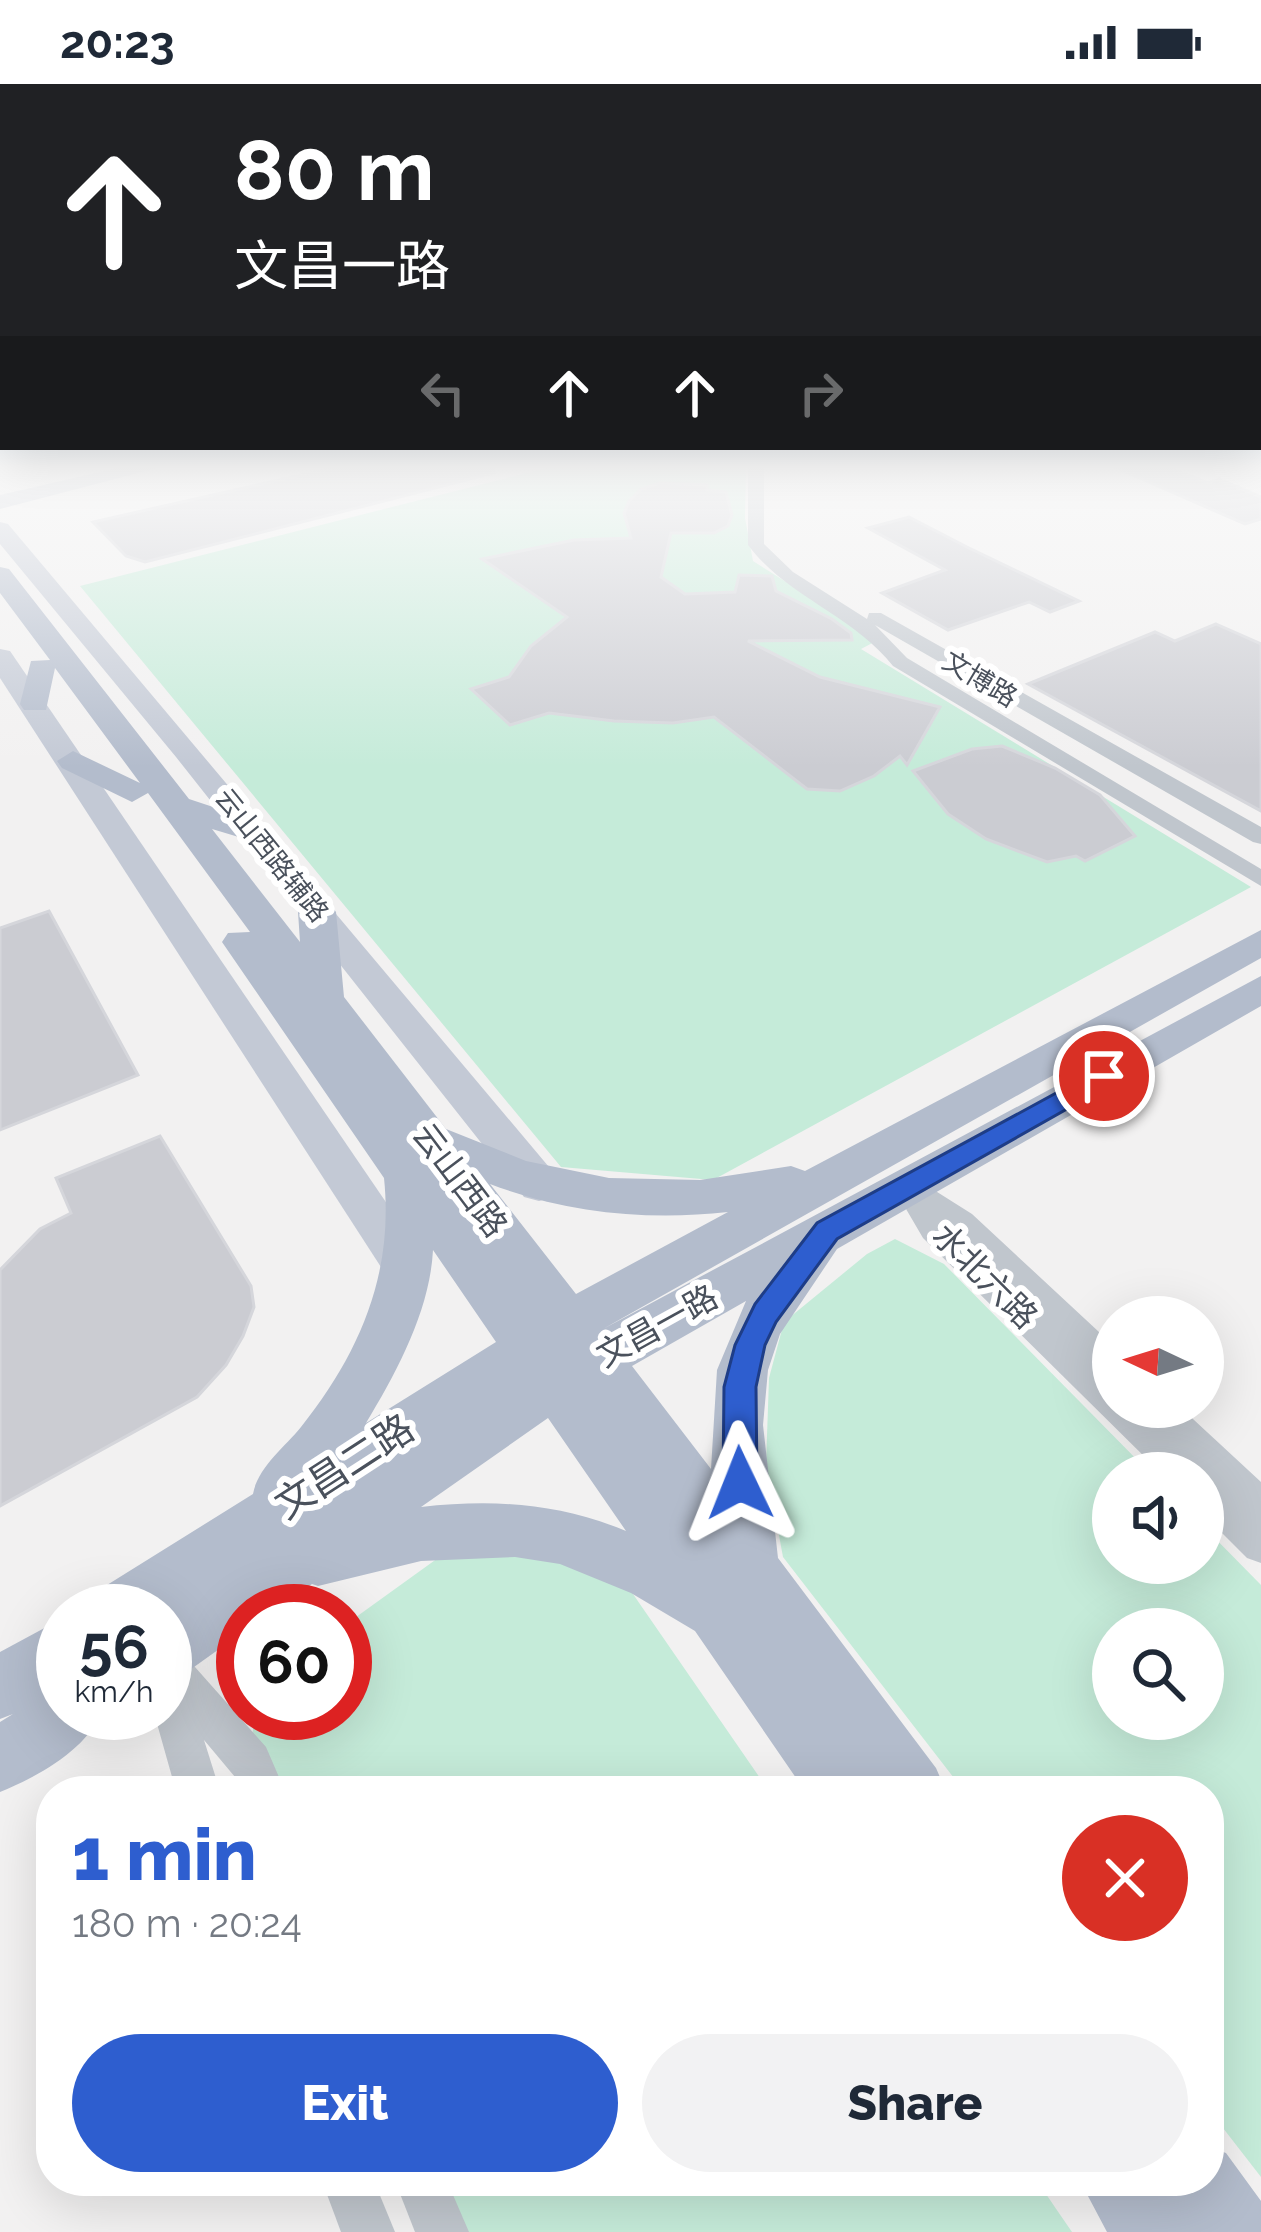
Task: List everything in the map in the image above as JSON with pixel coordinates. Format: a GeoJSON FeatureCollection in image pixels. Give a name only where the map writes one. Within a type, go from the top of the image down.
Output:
{"type":"FeatureCollection","features":[{"type":"Feature","properties":{"kind":"main road","name":"云山西路辅路"},"geometry":{"type":"LineString","coordinates":[[30,566],[539,1185]]}},
{"type":"Feature","properties":{"kind":"main road","name":"云山西路"},"geometry":{"type":"LineString","coordinates":[[0,575],[324,1001],[417,1153]]}},
{"type":"Feature","properties":{"kind":"main road","name":"云山西路"},"geometry":{"type":"LineString","coordinates":[[0,614],[132,792],[417,1153],[738,1595],[901,1776]]}},
{"type":"Feature","properties":{"kind":"main road"},"geometry":{"type":"LineString","coordinates":[[0,657],[406,1268]]}},
{"type":"Feature","properties":{"kind":"main road"},"geometry":{"type":"LineString","coordinates":[[35,704],[40,667]]}},
{"type":"Feature","properties":{"kind":"main road"},"geometry":{"type":"LineString","coordinates":[[73,761],[132,792]]}},
{"type":"Feature","properties":{"kind":"main road"},"geometry":{"type":"LineString","coordinates":[[176,806],[252,831]]}},
{"type":"Feature","properties":{"kind":"main road"},"geometry":{"type":"LineString","coordinates":[[317,912],[324,1001]]}},
{"type":"Feature","properties":{"kind":"main road","name":"文昌一路"},"geometry":{"type":"LineString","coordinates":[[563,1353],[829,1176],[1261,942]]}},
{"type":"Feature","properties":{"kind":"main road","name":"文昌一路"},"geometry":{"type":"LineString","coordinates":[[563,1353],[827,1231],[1261,989]]}},
{"type":"Feature","properties":{"kind":"main road"},"geometry":{"type":"LineString","coordinates":[[258,1553],[295,1476],[336,1423],[393,1312],[406,1268],[417,1153],[539,1185],[604,1196],[729,1195],[829,1176]]}},
{"type":"Feature","properties":{"kind":"main road"},"geometry":{"type":"LineString","coordinates":[[258,1553],[411,1533],[525,1526],[582,1539],[738,1595],[740,1387],[750,1345],[765,1313],[827,1231]]}},
{"type":"Feature","properties":{"kind":"main road","name":"文昌二路"},"geometry":{"type":"LineString","coordinates":[[184,1584],[258,1553],[563,1353]]}},
{"type":"Feature","properties":{"kind":"main road","name":"文昌二路"},"geometry":{"type":"LineString","coordinates":[[192,1622],[258,1553]]}},
{"type":"Feature","properties":{"kind":"main road","name":"云山西路"},"geometry":{"type":"LineString","coordinates":[[738,1595],[836,1776]]}},
{"type":"Feature","properties":{"kind":"main road"},"geometry":{"type":"LineString","coordinates":[[0,1688],[36,1665]]}},
{"type":"Feature","properties":{"kind":"main road"},"geometry":{"type":"LineString","coordinates":[[0,1760],[36,1736]]}},
{"type":"Feature","properties":{"kind":"main road"},"geometry":{"type":"LineString","coordinates":[[1130,2196],[1155,2232]]}},
{"type":"Feature","properties":{"kind":"main road"},"geometry":{"type":"LineString","coordinates":[[1209,2196],[1235,2232]]}},
{"type":"Feature","properties":{"kind":"street","name":"文博路"},"geometry":{"type":"LineString","coordinates":[[780,566],[885,639],[900,662],[1261,879]]}},
{"type":"Feature","properties":{"kind":"street","name":"文博路"},"geometry":{"type":"LineString","coordinates":[[795,566],[965,669],[1261,836]]}},
{"type":"Feature","properties":{"kind":"street"},"geometry":{"type":"LineString","coordinates":[[932,682],[965,669]]}},
{"type":"Feature","properties":{"kind":"street","name":"水北六路"},"geometry":{"type":"LineString","coordinates":[[907,1185],[961,1223],[1092,1347]]}},
{"type":"Feature","properties":{"kind":"street","name":"水北六路"},"geometry":{"type":"LineString","coordinates":[[907,1185],[934,1229],[1092,1381]]}},
{"type":"Feature","properties":{"kind":"street","name":"水北六路"},"geometry":{"type":"LineString","coordinates":[[1140,1428],[1165,1452]]}},
{"type":"Feature","properties":{"kind":"street"},"geometry":{"type":"LineString","coordinates":[[1177,1428],[1261,1507]]}},
{"type":"Feature","properties":{"kind":"street"},"geometry":{"type":"LineString","coordinates":[[1224,1509],[1261,1545]]}},
{"type":"Feature","properties":{"kind":"street"},"geometry":{"type":"LineString","coordinates":[[192,1694],[251,1762],[257,1776]]}},
{"type":"Feature","properties":{"kind":"street"},"geometry":{"type":"LineString","coordinates":[[183,1740],[194,1776]]}},
{"type":"Feature","properties":{"kind":"street"},"geometry":{"type":"LineString","coordinates":[[354,2196],[368,2232]]}},
{"type":"Feature","properties":{"kind":"street"},"geometry":{"type":"LineString","coordinates":[[427,2196],[442,2232]]}},
{"type":"Feature","properties":{"kind":"green space"},"geometry":{"type":"Polygon","coordinates":[[[158,566],[761,566],[878,640],[861,649],[1251,887],[713,1180],[561,1167],[80,586],[158,566]]]}},
{"type":"Feature","properties":{"kind":"green space"},"geometry":{"type":"Polygon","coordinates":[[[895,1239],[944,1264],[1092,1414],[1092,1428],[1106,1428],[1129,1452],[1092,1452],[1092,1584],[1224,1584],[1224,1547],[1261,1585],[1261,2177],[1224,2129],[1224,1776],[952,1776],[783,1557],[766,1465],[769,1378],[784,1322],[867,1254],[895,1239]]]}},
{"type":"Feature","properties":{"kind":"green space"},"geometry":{"type":"Polygon","coordinates":[[[504,1537],[624,1581],[759,1776],[252,1776],[247,1763],[251,1740],[372,1740],[372,1606],[438,1558],[504,1537]]]}},
{"type":"Feature","properties":{"kind":"green space"},"geometry":{"type":"Polygon","coordinates":[[[419,2196],[1047,2196],[1072,2232],[433,2232],[419,2196]]]}},
{"type":"Feature","properties":{"kind":"building"},"geometry":{"type":"Polygon","coordinates":[[[493,566],[663,566],[661,577],[685,594],[735,592],[739,575],[772,576],[776,591],[832,619],[851,633],[852,640],[748,641],[820,677],[940,707],[907,765],[900,756],[874,776],[840,791],[807,789],[714,717],[673,723],[549,713],[510,725],[471,689],[509,677],[531,646],[567,617],[493,566]]]}},
{"type":"Feature","properties":{"kind":"building"},"geometry":{"type":"Polygon","coordinates":[[[938,566],[1007,566],[1079,601],[1050,612],[1029,602],[948,630],[882,593],[945,570],[938,566]]]}},
{"type":"Feature","properties":{"kind":"building"},"geometry":{"type":"Polygon","coordinates":[[[1216,624],[1261,644],[1261,811],[1028,684],[1155,632],[1175,641],[1216,624]]]}},
{"type":"Feature","properties":{"kind":"building"},"geometry":{"type":"Polygon","coordinates":[[[1002,746],[1055,768],[1100,795],[1135,836],[1085,861],[1076,856],[1047,862],[986,839],[948,814],[913,771],[972,749],[1002,746]]]}},
{"type":"Feature","properties":{"kind":"building"},"geometry":{"type":"Polygon","coordinates":[[[49,911],[138,1075],[0,1130],[0,928],[49,911]]]}},
{"type":"Feature","properties":{"kind":"building"},"geometry":{"type":"Polygon","coordinates":[[[160,1136],[251,1286],[254,1307],[243,1336],[226,1365],[197,1397],[0,1506],[0,1270],[40,1229],[71,1213],[56,1178],[160,1136]]]}},
{"type":"Feature","properties":{"kind":"route"},"geometry":{"type":"LineString","coordinates":[[740,1483],[740,1387],[750,1345],[765,1313],[827,1231],[1104,1076]]}}]}
